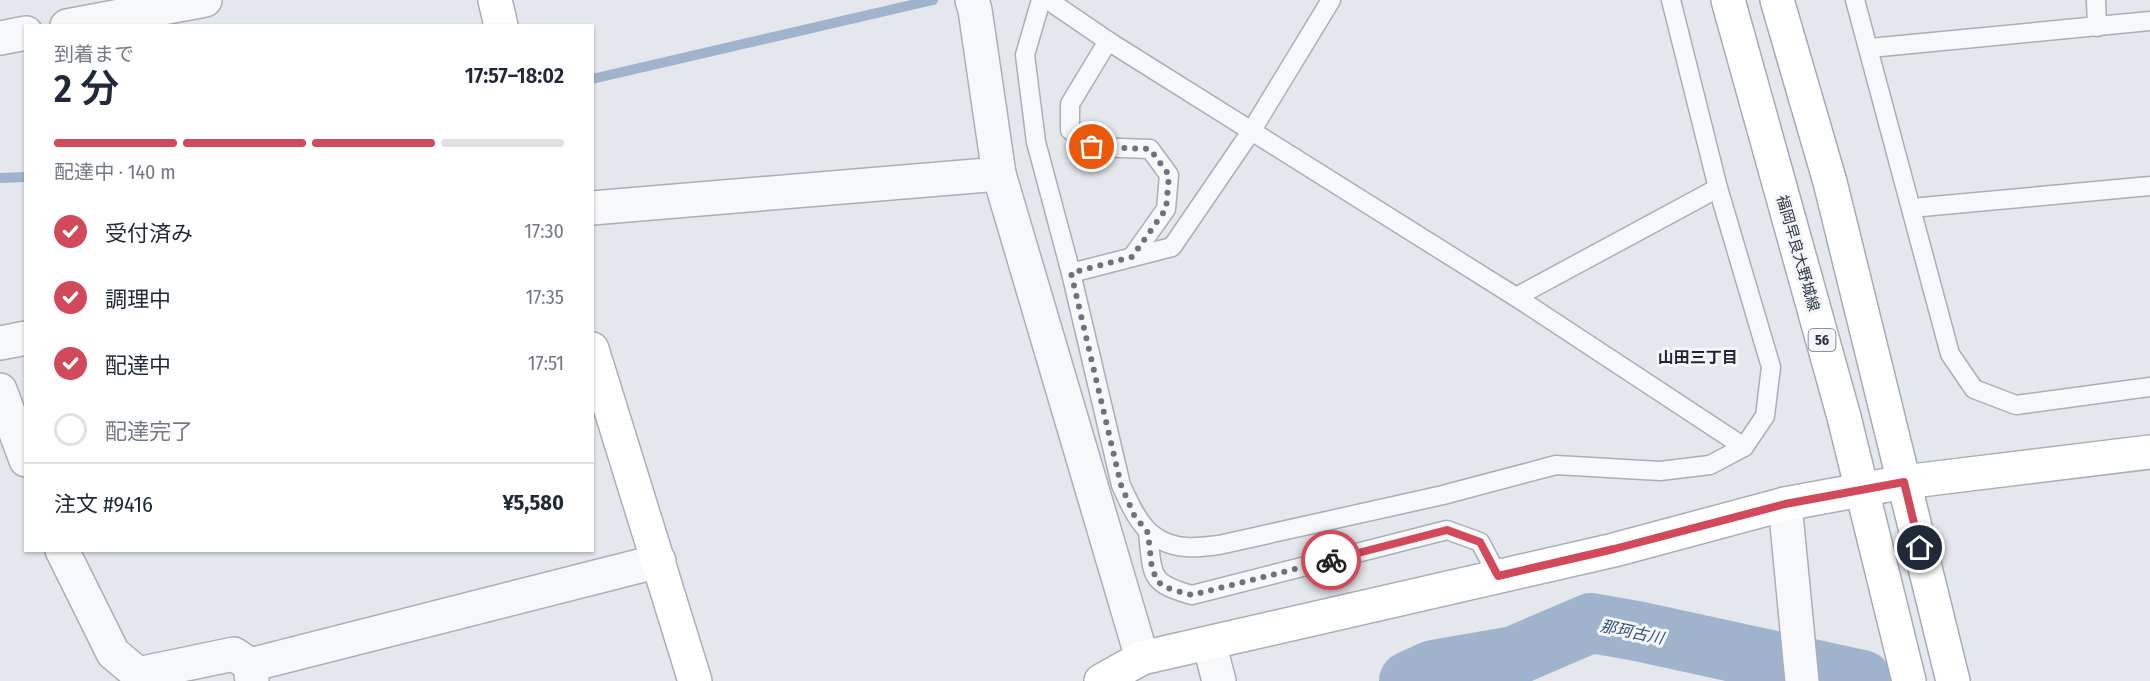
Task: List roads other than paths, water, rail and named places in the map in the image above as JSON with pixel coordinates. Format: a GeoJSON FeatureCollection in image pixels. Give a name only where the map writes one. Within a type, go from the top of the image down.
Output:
{"type":"FeatureCollection","features":[{"type":"Feature","properties":{"kind":"street"},"geometry":{"type":"LineString","coordinates":[[78,24],[205,0]]}},
{"type":"Feature","properties":{"kind":"street"},"geometry":{"type":"LineString","coordinates":[[495,0],[501,24]]}},
{"type":"Feature","properties":{"kind":"street"},"geometry":{"type":"LineString","coordinates":[[972,0],[999,174],[1142,658]]}},
{"type":"Feature","properties":{"kind":"street","name":"福岡早良大野城線"},"geometry":{"type":"LineString","coordinates":[[1728,0],[1844,417],[1910,681]]}},
{"type":"Feature","properties":{"kind":"street"},"geometry":{"type":"LineString","coordinates":[[1777,0],[1830,182],[1953,681]]}},
{"type":"Feature","properties":{"kind":"street"},"geometry":{"type":"LineString","coordinates":[[0,38],[24,33]]}},
{"type":"Feature","properties":{"kind":"street"},"geometry":{"type":"LineString","coordinates":[[594,208],[999,174]]}},
{"type":"Feature","properties":{"kind":"street"},"geometry":{"type":"LineString","coordinates":[[0,343],[24,338]]}},
{"type":"Feature","properties":{"kind":"street"},"geometry":{"type":"LineString","coordinates":[[594,355],[695,681]]}},
{"type":"Feature","properties":{"kind":"street"},"geometry":{"type":"LineString","coordinates":[[0,390],[24,455]]}},
{"type":"Feature","properties":{"kind":"street"},"geometry":{"type":"LineString","coordinates":[[1101,681],[1142,658],[1614,549],[1785,504],[1904,482],[2150,452]]}},
{"type":"Feature","properties":{"kind":"street"},"geometry":{"type":"LineString","coordinates":[[1785,504],[1802,681]]}},
{"type":"Feature","properties":{"kind":"street"},"geometry":{"type":"LineString","coordinates":[[63,552],[113,653],[138,674],[234,654],[251,673],[658,561]]}},
{"type":"Feature","properties":{"kind":"street"},"geometry":{"type":"LineString","coordinates":[[1209,643],[1219,681]]}},
{"type":"Feature","properties":{"kind":"lane"},"geometry":{"type":"LineString","coordinates":[[1041,0],[1025,55],[1036,142],[1071,273],[1121,485],[1134,515],[1148,533],[1168,543],[1186,547],[1219,545],[1443,495],[1556,465],[1660,471],[1710,465],[1744,447],[1765,416],[1771,367],[1718,188],[1671,0]]}},
{"type":"Feature","properties":{"kind":"lane"},"geometry":{"type":"LineString","coordinates":[[1048,0],[1108,41],[1516,297],[1744,447]]}},
{"type":"Feature","properties":{"kind":"lane"},"geometry":{"type":"LineString","coordinates":[[1071,273],[1172,247],[1252,130],[1332,0]]}},
{"type":"Feature","properties":{"kind":"lane"},"geometry":{"type":"LineString","coordinates":[[1855,0],[1870,48],[1950,354],[1974,389],[2016,405],[2150,387]]}},
{"type":"Feature","properties":{"kind":"lane"},"geometry":{"type":"LineString","coordinates":[[2096,0],[2097,27]]}},
{"type":"Feature","properties":{"kind":"lane"},"geometry":{"type":"LineString","coordinates":[[1870,48],[2150,21]]}},
{"type":"Feature","properties":{"kind":"lane"},"geometry":{"type":"LineString","coordinates":[[1108,41],[1070,104],[1071,130],[1092,147],[1150,149],[1169,175],[1166,209],[1132,257]]}},
{"type":"Feature","properties":{"kind":"lane"},"geometry":{"type":"LineString","coordinates":[[1911,208],[2150,186]]}},
{"type":"Feature","properties":{"kind":"lane"},"geometry":{"type":"LineString","coordinates":[[1516,297],[1718,188]]}},
{"type":"Feature","properties":{"kind":"lane"},"geometry":{"type":"LineString","coordinates":[[1148,533],[1152,569],[1158,582],[1170,589],[1192,595],[1447,530],[1480,542],[1498,576]]}},
{"type":"Feature","properties":{"kind":"waterway"},"geometry":{"type":"LineString","coordinates":[[594,79],[933,0]]}},
{"type":"Feature","properties":{"kind":"waterway"},"geometry":{"type":"LineString","coordinates":[[0,178],[24,177]]}},
{"type":"Feature","properties":{"kind":"waterway","name":"那珂古川"},"geometry":{"type":"LineString","coordinates":[[1409,681],[1433,670],[1514,656],[1591,623],[1862,680]]}},
{"type":"Feature","properties":{"kind":"district","name":"山田三丁目"},"geometry":{"type":"Point","coordinates":[1698,357]}}]}
